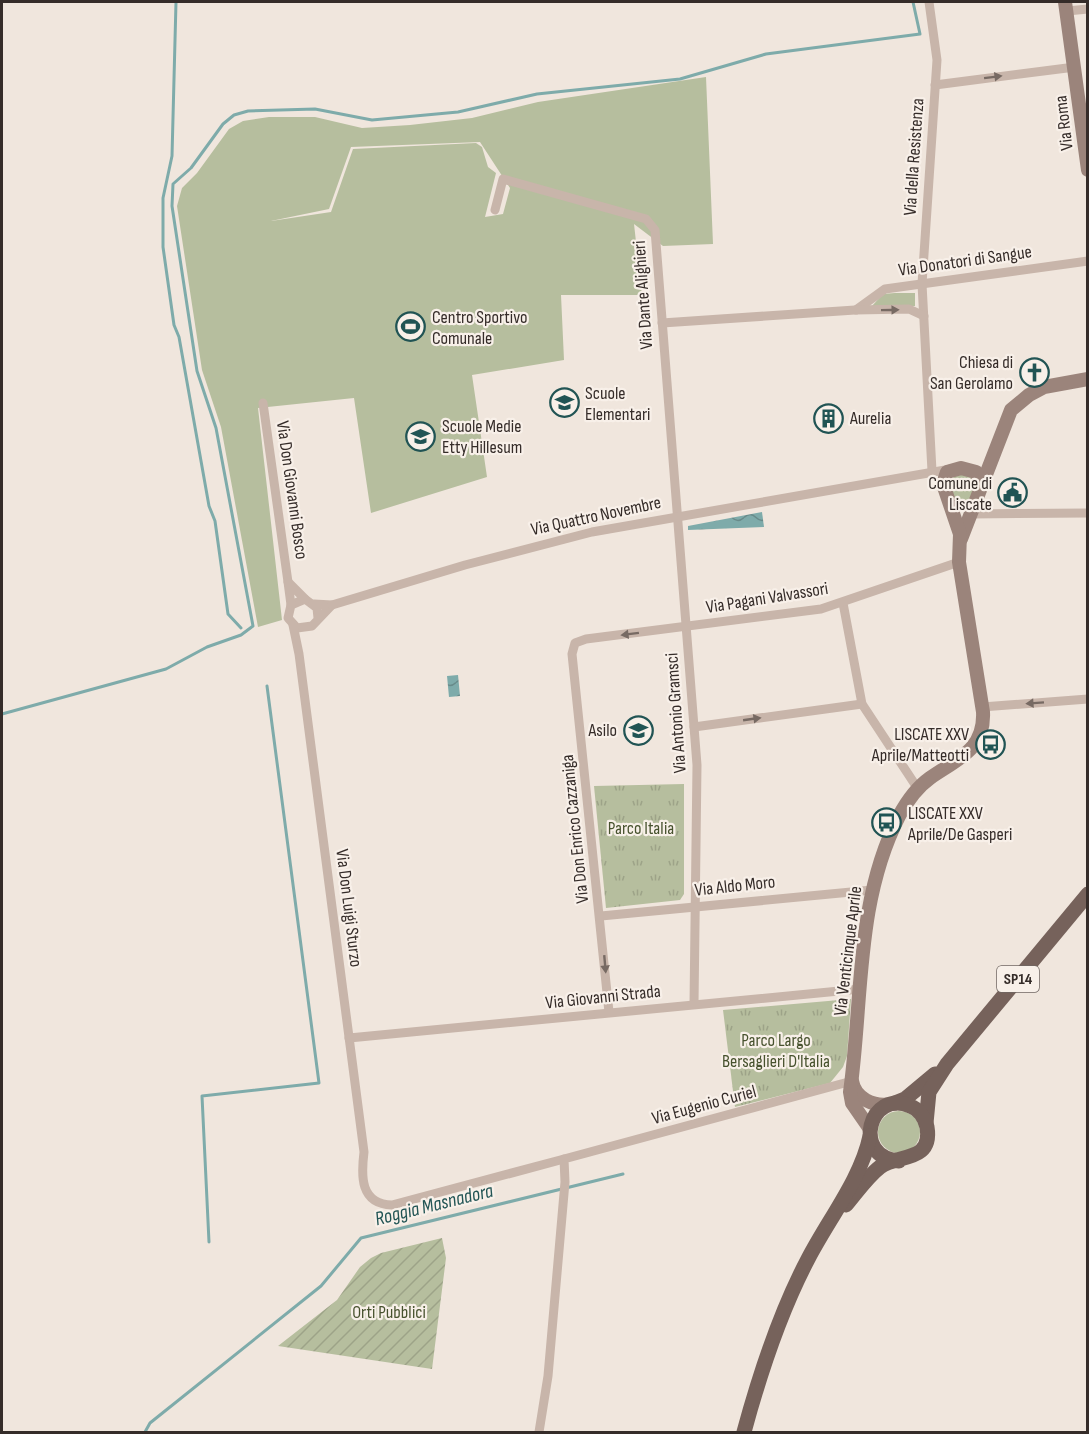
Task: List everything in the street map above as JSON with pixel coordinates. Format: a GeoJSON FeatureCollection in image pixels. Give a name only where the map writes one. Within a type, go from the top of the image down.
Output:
{"type":"FeatureCollection","features":[{"type":"Feature","properties":{"kind":"main road","name":"SP14"},"geometry":{"type":"LineString","coordinates":[[818,1240],[874,1172],[887,1163],[912,1157],[922,1149],[927,1136],[926,1108],[929,1092],[947,1064],[1088,894]]}},
{"type":"Feature","properties":{"kind":"main road","name":"SP14"},"geometry":{"type":"LineString","coordinates":[[744,1432],[759,1378],[782,1315],[818,1240],[861,1166],[877,1113],[906,1099],[947,1064]]}},
{"type":"Feature","properties":{"kind":"main road"},"geometry":{"type":"LineString","coordinates":[[893,1104],[915,1108],[922,1116],[926,1126]]}},
{"type":"Feature","properties":{"kind":"main road"},"geometry":{"type":"LineString","coordinates":[[870,1133],[879,1154],[899,1161]]}},
{"type":"Feature","properties":{"kind":"street","name":"Via della Resistenza"},"geometry":{"type":"LineString","coordinates":[[929,2],[936,38],[935,85],[922,284],[933,471]]}},
{"type":"Feature","properties":{"kind":"street"},"geometry":{"type":"LineString","coordinates":[[1066,6],[1088,9]]}},
{"type":"Feature","properties":{"kind":"street","name":"Via Roma"},"geometry":{"type":"LineString","coordinates":[[1066,6],[1084,116],[1088,170]]}},
{"type":"Feature","properties":{"kind":"street"},"geometry":{"type":"LineString","coordinates":[[935,85],[1075,67]]}},
{"type":"Feature","properties":{"kind":"street","name":"Via Dante Alighieri"},"geometry":{"type":"LineString","coordinates":[[495,210],[503,179],[648,220],[656,234],[676,516]]}},
{"type":"Feature","properties":{"kind":"street","name":"Via Donatori di Sangue"},"geometry":{"type":"LineString","coordinates":[[855,310],[882,290],[1088,261]]}},
{"type":"Feature","properties":{"kind":"street"},"geometry":{"type":"LineString","coordinates":[[662,323],[855,310],[909,309],[924,315]]}},
{"type":"Feature","properties":{"kind":"street","name":"Via Venticinque Aprile"},"geometry":{"type":"LineString","coordinates":[[960,544],[1008,416],[1016,405],[1044,387],[1088,379]]}},
{"type":"Feature","properties":{"kind":"street","name":"Via Don Giovanni Bosco"},"geometry":{"type":"LineString","coordinates":[[263,403],[291,605]]}},
{"type":"Feature","properties":{"kind":"street"},"geometry":{"type":"LineString","coordinates":[[942,486],[944,477],[958,469],[976,467],[992,460]]}},
{"type":"Feature","properties":{"kind":"street"},"geometry":{"type":"LineString","coordinates":[[950,505],[962,508],[979,493],[978,474],[958,469]]}},
{"type":"Feature","properties":{"kind":"street","name":"Via Quattro Novembre"},"geometry":{"type":"LineString","coordinates":[[310,601],[332,605],[528,548],[676,516],[933,471],[958,469]]}},
{"type":"Feature","properties":{"kind":"street"},"geometry":{"type":"LineString","coordinates":[[933,471],[939,477],[950,505],[958,511],[971,514],[1088,513]]}},
{"type":"Feature","properties":{"kind":"street","name":"Via Venticinque Aprile"},"geometry":{"type":"LineString","coordinates":[[870,1133],[851,1100],[860,988],[872,890],[892,831],[905,806],[918,789],[975,746],[982,728],[982,707],[959,562],[959,530],[950,505]]}},
{"type":"Feature","properties":{"kind":"street","name":"Via Antonio Gramsci"},"geometry":{"type":"LineString","coordinates":[[676,516],[697,778],[694,1004]]}},
{"type":"Feature","properties":{"kind":"street","name":"Via Pagani Valvassori"},"geometry":{"type":"LineString","coordinates":[[575,643],[586,639],[799,613],[843,603],[959,562]]}},
{"type":"Feature","properties":{"kind":"street","name":"Via Don Giovanni Bosco"},"geometry":{"type":"LineString","coordinates":[[288,582],[310,601]]}},
{"type":"Feature","properties":{"kind":"street"},"geometry":{"type":"LineString","coordinates":[[310,601],[318,618],[308,628],[293,625],[288,618],[291,605],[310,601]]}},
{"type":"Feature","properties":{"kind":"street"},"geometry":{"type":"LineString","coordinates":[[843,603],[862,704],[918,789]]}},
{"type":"Feature","properties":{"kind":"street","name":"Via Quattro Novembre"},"geometry":{"type":"LineString","coordinates":[[318,618],[332,605]]}},
{"type":"Feature","properties":{"kind":"street","name":"Via Don Luigi Sturzo"},"geometry":{"type":"LineString","coordinates":[[293,625],[299,654],[364,1152],[362,1167]]}},
{"type":"Feature","properties":{"kind":"street","name":"Via Don Luigi Sturzo"},"geometry":{"type":"LineString","coordinates":[[299,654],[308,628]]}},
{"type":"Feature","properties":{"kind":"street","name":"Via Don Enrico Cazzaniga"},"geometry":{"type":"LineString","coordinates":[[575,643],[572,654],[601,916],[609,1012]]}},
{"type":"Feature","properties":{"kind":"street"},"geometry":{"type":"LineString","coordinates":[[982,707],[1088,699]]}},
{"type":"Feature","properties":{"kind":"street"},"geometry":{"type":"LineString","coordinates":[[694,727],[862,704]]}},
{"type":"Feature","properties":{"kind":"street","name":"Via Aldo Moro"},"geometry":{"type":"LineString","coordinates":[[601,916],[872,890]]}},
{"type":"Feature","properties":{"kind":"street","name":"Via Giovanni Strada"},"geometry":{"type":"LineString","coordinates":[[349,1038],[860,988]]}},
{"type":"Feature","properties":{"kind":"street"},"geometry":{"type":"LineString","coordinates":[[852,1081],[856,1092],[867,1101],[893,1104]]}},
{"type":"Feature","properties":{"kind":"street","name":"Via Eugenio Curiel"},"geometry":{"type":"LineString","coordinates":[[362,1167],[362,1182],[369,1196],[381,1203],[393,1205],[852,1081]]}},
{"type":"Feature","properties":{"kind":"street"},"geometry":{"type":"LineString","coordinates":[[539,1432],[548,1370],[565,1182],[564,1159]]}},
{"type":"Feature","properties":{"kind":"green space"},"geometry":{"type":"Polygon","coordinates":[[[706,77],[713,244],[663,246],[634,224],[642,295],[561,295],[564,360],[472,375],[487,477],[371,513],[354,398],[258,408],[282,620],[258,627],[221,427],[202,370],[177,206],[182,188],[197,173],[229,129],[243,121],[269,117],[315,117],[362,128],[410,125],[472,118],[538,102],[706,77]],[[480,142],[351,147],[329,209],[271,221],[331,212],[353,149],[476,143],[482,147],[488,167],[496,173],[485,217],[503,214],[510,188],[480,142]]]}},
{"type":"Feature","properties":{"kind":"green space"},"geometry":{"type":"Polygon","coordinates":[[[915,293],[915,306],[872,306],[883,294],[915,293]]]}},
{"type":"Feature","properties":{"kind":"green space"},"geometry":{"type":"Polygon","coordinates":[[[962,474],[972,478],[976,488],[972,498],[962,502],[952,498],[948,488],[952,478],[962,474]]]}},
{"type":"Feature","properties":{"kind":"green space","name":"Parco Italia"},"geometry":{"type":"Polygon","coordinates":[[[684,784],[684,894],[680,900],[606,908],[594,786],[684,784]]]}},
{"type":"Feature","properties":{"kind":"green space","name":"Parco Largo Bersaglieri D'Italia"},"geometry":{"type":"Polygon","coordinates":[[[851,999],[847,1056],[843,1067],[830,1083],[735,1107],[723,1010],[851,999]]]}},
{"type":"Feature","properties":{"kind":"green space"},"geometry":{"type":"Polygon","coordinates":[[[899,1111],[907,1112],[914,1117],[919,1124],[919,1140],[914,1147],[907,1152],[899,1153],[891,1152],[884,1147],[879,1140],[878,1132],[879,1124],[884,1117],[891,1112],[899,1111]]]}},
{"type":"Feature","properties":{"kind":"green space","name":"Orti Pubblici"},"geometry":{"type":"Polygon","coordinates":[[[442,1238],[446,1258],[432,1369],[278,1346],[337,1300],[360,1267],[371,1258],[381,1253],[442,1238]]]}},
{"type":"Feature","properties":{"kind":"water"},"geometry":{"type":"Polygon","coordinates":[[[762,512],[764,527],[688,530],[688,526],[762,512]]]}},
{"type":"Feature","properties":{"kind":"water"},"geometry":{"type":"Polygon","coordinates":[[[458,675],[460,696],[449,697],[447,676],[458,675]]]}},
{"type":"Feature","properties":{"kind":"waterway"},"geometry":{"type":"LineString","coordinates":[[176,2],[172,156],[163,198],[163,247],[174,325],[179,337],[209,506],[215,521],[228,614],[241,628]]}},
{"type":"Feature","properties":{"kind":"waterway"},"geometry":{"type":"LineString","coordinates":[[2,714],[166,669],[207,647],[241,635],[253,626],[216,428],[197,371],[172,206],[173,184],[191,168],[223,124],[234,115],[248,111],[315,109],[372,120],[458,112],[537,94],[680,79],[766,54],[920,34],[913,2]]}},
{"type":"Feature","properties":{"kind":"waterway"},"geometry":{"type":"LineString","coordinates":[[209,1242],[202,1096],[319,1083],[267,686]]}},
{"type":"Feature","properties":{"kind":"waterway","name":"Roggia Masnadora"},"geometry":{"type":"LineString","coordinates":[[145,1432],[150,1423],[321,1286],[361,1238],[623,1174]]}},
{"type":"Feature","properties":{"kind":"place","name":"Centro Sportivo Comunale"},"geometry":{"type":"Point","coordinates":[411,327]}},
{"type":"Feature","properties":{"kind":"place","name":"Chiesa di San Gerolamo"},"geometry":{"type":"Point","coordinates":[1034,372]}},
{"type":"Feature","properties":{"kind":"place","name":"Scuole Elementari"},"geometry":{"type":"Point","coordinates":[564,403]}},
{"type":"Feature","properties":{"kind":"place","name":"Aurelia"},"geometry":{"type":"Point","coordinates":[829,418]}},
{"type":"Feature","properties":{"kind":"place","name":"Scuole Medie Etty Hillesum"},"geometry":{"type":"Point","coordinates":[421,436]}},
{"type":"Feature","properties":{"kind":"place","name":"Comune di Liscate"},"geometry":{"type":"Point","coordinates":[1013,493]}},
{"type":"Feature","properties":{"kind":"place","name":"Asilo"},"geometry":{"type":"Point","coordinates":[638,730]}},
{"type":"Feature","properties":{"kind":"place","name":"LISCATE XXV Aprile/Matteotti"},"geometry":{"type":"Point","coordinates":[990,744]}},
{"type":"Feature","properties":{"kind":"place","name":"LISCATE XXV Aprile/De Gasperi"},"geometry":{"type":"Point","coordinates":[887,823]}}]}
